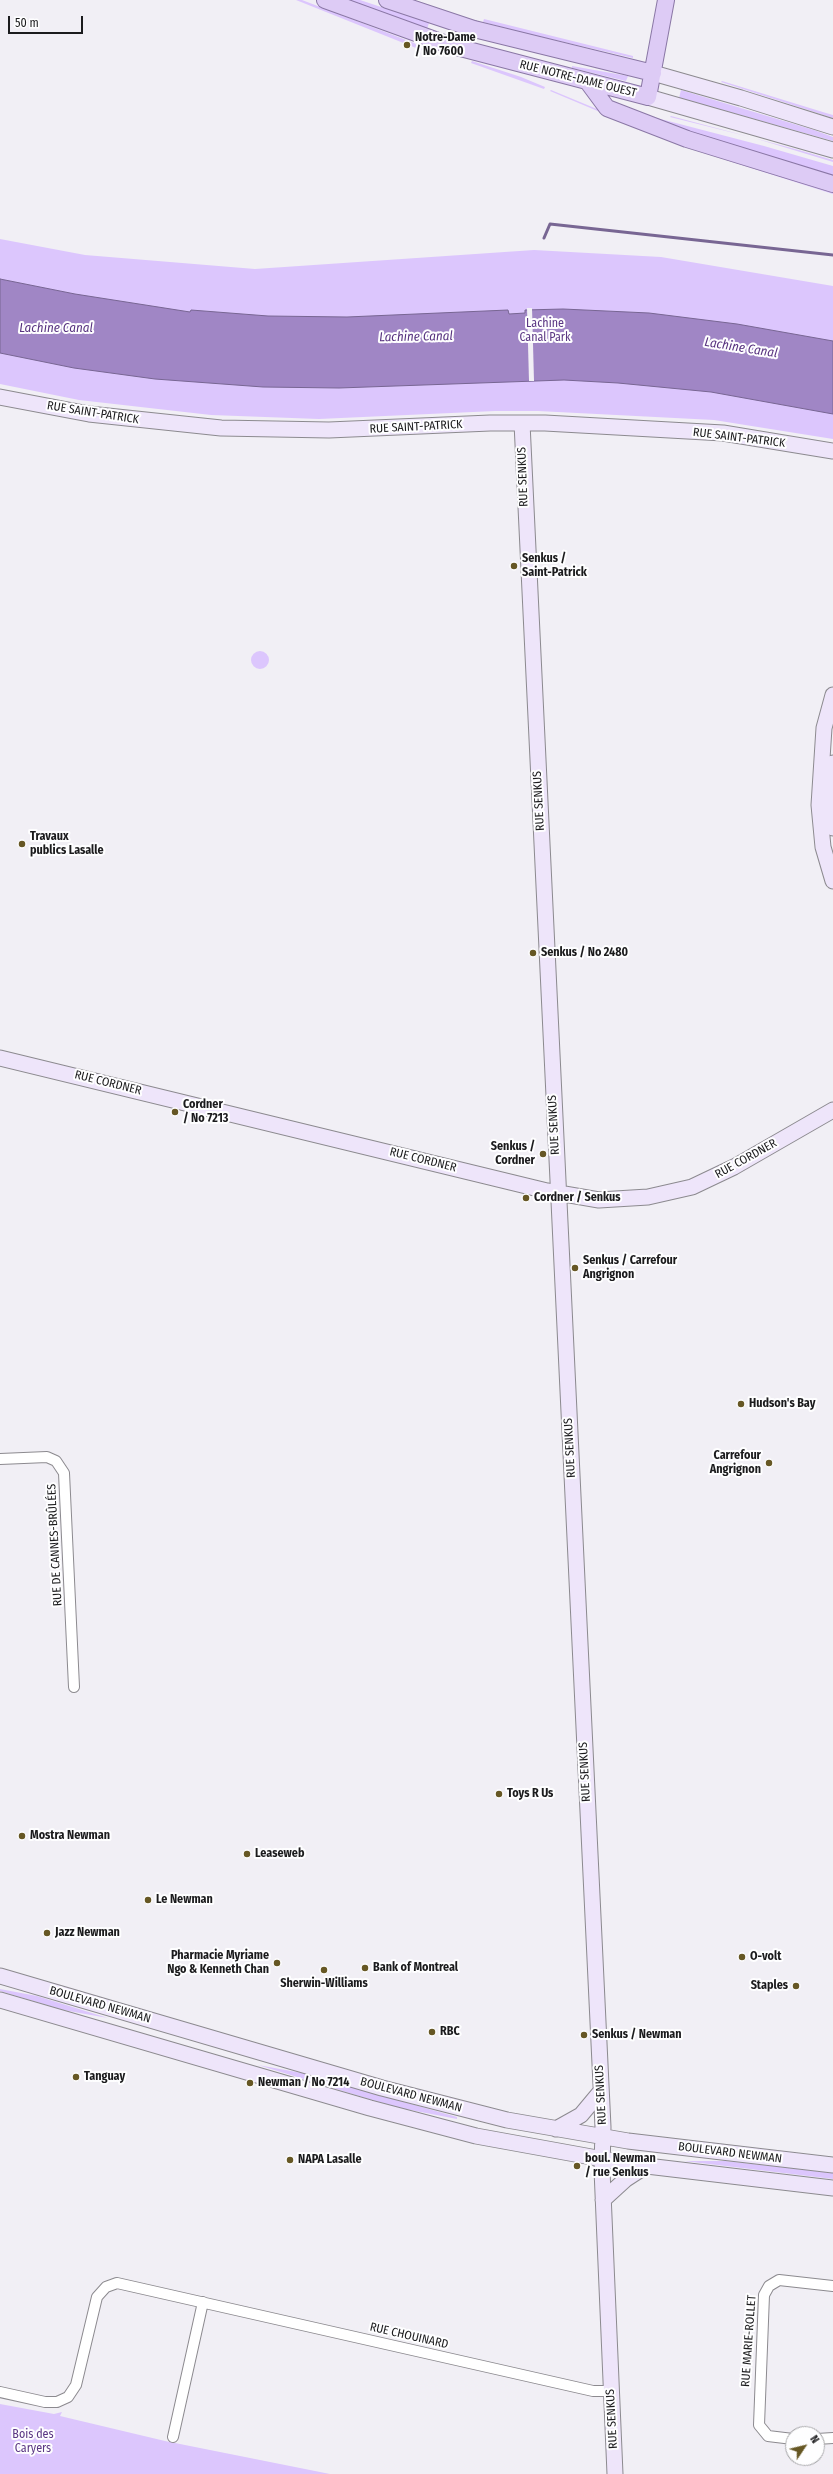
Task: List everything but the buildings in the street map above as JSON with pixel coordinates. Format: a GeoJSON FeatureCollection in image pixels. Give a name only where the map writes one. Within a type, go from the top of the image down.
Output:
{"type":"FeatureCollection","features":[{"type":"Feature","properties":{"kind":"main road","name":"RUE NOTRE-DAME OUEST"},"geometry":{"type":"LineString","coordinates":[[325,0],[449,45],[648,97],[833,150]]}},
{"type":"Feature","properties":{"kind":"main road","name":"RUE NOTRE-DAME OUEST"},"geometry":{"type":"LineString","coordinates":[[387,0],[474,29],[653,73],[749,100],[833,127]]}},
{"type":"Feature","properties":{"kind":"main road"},"geometry":{"type":"LineString","coordinates":[[648,97],[666,0]]}},
{"type":"Feature","properties":{"kind":"main road"},"geometry":{"type":"LineString","coordinates":[[587,81],[607,108],[681,137],[833,184]]}},
{"type":"Feature","properties":{"kind":"main road","name":"RUE SAINT-PATRICK"},"geometry":{"type":"LineString","coordinates":[[0,397],[118,418],[247,429],[354,430],[522,423],[723,433],[833,451]]}},
{"type":"Feature","properties":{"kind":"main road","name":"RUE SENKUS"},"geometry":{"type":"LineString","coordinates":[[522,423],[601,2091],[603,2200],[615,2474]]}},
{"type":"Feature","properties":{"kind":"main road"},"geometry":{"type":"LineString","coordinates":[[833,695],[824,728],[819,805],[823,847],[833,881]]}},
{"type":"Feature","properties":{"kind":"main road"},"geometry":{"type":"LineString","coordinates":[[833,763],[831,796],[833,828]]}},
{"type":"Feature","properties":{"kind":"main road","name":"RUE CORDNER"},"geometry":{"type":"LineString","coordinates":[[0,1058],[558,1193],[593,1199],[619,1200],[648,1197],[686,1189],[734,1167],[833,1110]]}},
{"type":"Feature","properties":{"kind":"main road","name":"BOULEVARD NEWMAN"},"geometry":{"type":"LineString","coordinates":[[0,1976],[444,2105],[556,2130],[833,2165]]}},
{"type":"Feature","properties":{"kind":"main road","name":"BOULEVARD NEWMAN"},"geometry":{"type":"LineString","coordinates":[[0,2000],[420,2122],[482,2138],[602,2160],[833,2188]]}},
{"type":"Feature","properties":{"kind":"main road"},"geometry":{"type":"LineString","coordinates":[[556,2130],[581,2115],[601,2091]]}},
{"type":"Feature","properties":{"kind":"main road"},"geometry":{"type":"LineString","coordinates":[[603,2200],[626,2179],[646,2166]]}},
{"type":"Feature","properties":{"kind":"street","name":"RUE DE CANNES-BRÛLÉES"},"geometry":{"type":"LineString","coordinates":[[0,1459],[47,1457],[56,1461],[64,1473],[74,1687]]}},
{"type":"Feature","properties":{"kind":"street","name":"RUE MARIE-ROLLET"},"geometry":{"type":"LineString","coordinates":[[785,2438],[768,2436],[759,2425],[764,2295],[769,2286],[779,2280],[833,2286]]}},
{"type":"Feature","properties":{"kind":"street","name":"RUE CHOUINARD"},"geometry":{"type":"LineString","coordinates":[[0,2392],[53,2402],[63,2400],[70,2396],[76,2385],[97,2297],[111,2284],[125,2284],[565,2385],[593,2391],[611,2392]]}},
{"type":"Feature","properties":{"kind":"street"},"geometry":{"type":"LineString","coordinates":[[172,2437],[203,2302]]}},
{"type":"Feature","properties":{"kind":"green space"},"geometry":{"type":"Polygon","coordinates":[[[296,0],[302,0],[414,43],[422,49],[421,50],[296,0]]]}},
{"type":"Feature","properties":{"kind":"green space"},"geometry":{"type":"Polygon","coordinates":[[[347,0],[360,0],[429,23],[427,29],[347,0]]]}},
{"type":"Feature","properties":{"kind":"green space"},"geometry":{"type":"Polygon","coordinates":[[[484,19],[633,56],[633,58],[483,22],[484,19]]]}},
{"type":"Feature","properties":{"kind":"green space"},"geometry":{"type":"Polygon","coordinates":[[[472,61],[521,77],[545,87],[544,89],[471,63],[472,61]]]}},
{"type":"Feature","properties":{"kind":"green space"},"geometry":{"type":"Polygon","coordinates":[[[572,66],[628,76],[626,81],[572,68],[572,66]]]}},
{"type":"Feature","properties":{"kind":"green space"},"geometry":{"type":"Polygon","coordinates":[[[722,81],[833,115],[833,118],[721,82],[722,81]]]}},
{"type":"Feature","properties":{"kind":"green space"},"geometry":{"type":"Polygon","coordinates":[[[551,90],[638,126],[638,128],[550,91],[551,90]]]}},
{"type":"Feature","properties":{"kind":"green space"},"geometry":{"type":"Polygon","coordinates":[[[681,90],[814,130],[833,137],[833,141],[679,98],[681,90]]]}},
{"type":"Feature","properties":{"kind":"green space"},"geometry":{"type":"Polygon","coordinates":[[[649,116],[764,146],[833,166],[833,177],[683,131],[649,116]]]}},
{"type":"Feature","properties":{"kind":"green space"},"geometry":{"type":"Polygon","coordinates":[[[671,116],[751,137],[670,117],[671,116]]]}},
{"type":"Feature","properties":{"kind":"green space"},"geometry":{"type":"Polygon","coordinates":[[[755,138],[833,160],[833,162],[755,138]]]}},
{"type":"Feature","properties":{"kind":"green space"},"geometry":{"type":"Polygon","coordinates":[[[688,147],[833,191],[833,194],[732,162],[688,147]]]}},
{"type":"Feature","properties":{"kind":"green space","name":"Lachine Canal Park"},"geometry":{"type":"Polygon","coordinates":[[[0,239],[85,255],[255,269],[534,250],[661,257],[833,286],[833,439],[714,420],[538,411],[495,411],[319,419],[211,415],[79,400],[0,384],[0,239]]]}},
{"type":"Feature","properties":{"kind":"green space"},"geometry":{"type":"Polygon","coordinates":[[[260,651],[264,652],[268,656],[268,664],[264,668],[260,669],[256,668],[252,664],[251,660],[252,656],[256,652],[260,651]]]}},
{"type":"Feature","properties":{"kind":"green space"},"geometry":{"type":"Polygon","coordinates":[[[0,1989],[37,1996],[108,2018],[63,2010],[0,1991],[0,1989]]]}},
{"type":"Feature","properties":{"kind":"green space"},"geometry":{"type":"Polygon","coordinates":[[[258,2065],[302,2073],[457,2117],[457,2119],[395,2107],[258,2065]]]}},
{"type":"Feature","properties":{"kind":"green space"},"geometry":{"type":"Polygon","coordinates":[[[684,2161],[726,2161],[833,2173],[833,2179],[684,2161]]]}},
{"type":"Feature","properties":{"kind":"green space","name":"Bois des Caryers"},"geometry":{"type":"Polygon","coordinates":[[[0,2404],[54,2414],[62,2412],[60,2416],[165,2441],[330,2474],[0,2474],[0,2404]]]}},
{"type":"Feature","properties":{"kind":"water","name":"Lachine Canal"},"geometry":{"type":"Polygon","coordinates":[[[0,279],[75,294],[190,312],[191,310],[268,316],[347,317],[508,310],[509,314],[525,313],[525,310],[563,309],[649,313],[737,324],[833,341],[833,414],[711,392],[618,383],[564,380],[339,388],[263,387],[155,379],[74,368],[0,353],[0,279]]]}},
{"type":"Feature","properties":{"kind":"pier"},"geometry":{"type":"Polygon","coordinates":[[[527,308],[532,308],[534,381],[529,381],[527,308]]]}},
{"type":"Feature","properties":{"kind":"waterway"},"geometry":{"type":"LineString","coordinates":[[544,238],[550,224],[833,255]]}},
{"type":"Feature","properties":{"kind":"place","name":"Notre-Dame / No 7600"},"geometry":{"type":"Point","coordinates":[407,45]}},
{"type":"Feature","properties":{"kind":"place","name":"Senkus / Saint-Patrick"},"geometry":{"type":"Point","coordinates":[514,566]}},
{"type":"Feature","properties":{"kind":"place","name":"Travaux publics Lasalle"},"geometry":{"type":"Point","coordinates":[22,844]}},
{"type":"Feature","properties":{"kind":"place","name":"Senkus / No 2480"},"geometry":{"type":"Point","coordinates":[533,953]}},
{"type":"Feature","properties":{"kind":"place","name":"Cordner / No 7213"},"geometry":{"type":"Point","coordinates":[175,1112]}},
{"type":"Feature","properties":{"kind":"place","name":"Senkus / Cordner"},"geometry":{"type":"Point","coordinates":[543,1154]}},
{"type":"Feature","properties":{"kind":"place","name":"Cordner / Senkus"},"geometry":{"type":"Point","coordinates":[526,1198]}},
{"type":"Feature","properties":{"kind":"place","name":"Senkus / Carrefour Angrignon"},"geometry":{"type":"Point","coordinates":[575,1268]}},
{"type":"Feature","properties":{"kind":"place","name":"Hudson's Bay"},"geometry":{"type":"Point","coordinates":[741,1404]}},
{"type":"Feature","properties":{"kind":"place","name":"Carrefour Angrignon"},"geometry":{"type":"Point","coordinates":[769,1463]}},
{"type":"Feature","properties":{"kind":"place","name":"Toys R Us"},"geometry":{"type":"Point","coordinates":[499,1794]}},
{"type":"Feature","properties":{"kind":"place","name":"Mostra Newman"},"geometry":{"type":"Point","coordinates":[22,1836]}},
{"type":"Feature","properties":{"kind":"place","name":"Leaseweb"},"geometry":{"type":"Point","coordinates":[247,1854]}},
{"type":"Feature","properties":{"kind":"place","name":"Le Newman"},"geometry":{"type":"Point","coordinates":[148,1900]}},
{"type":"Feature","properties":{"kind":"place","name":"Jazz Newman"},"geometry":{"type":"Point","coordinates":[47,1933]}},
{"type":"Feature","properties":{"kind":"place","name":"O-volt"},"geometry":{"type":"Point","coordinates":[742,1957]}},
{"type":"Feature","properties":{"kind":"place","name":"Pharmacie Myriame Ngo & Kenneth Chan"},"geometry":{"type":"Point","coordinates":[277,1963]}},
{"type":"Feature","properties":{"kind":"place","name":"Bank of Montreal"},"geometry":{"type":"Point","coordinates":[365,1968]}},
{"type":"Feature","properties":{"kind":"place","name":"Sherwin-Williams"},"geometry":{"type":"Point","coordinates":[324,1970]}},
{"type":"Feature","properties":{"kind":"place","name":"Staples"},"geometry":{"type":"Point","coordinates":[796,1986]}},
{"type":"Feature","properties":{"kind":"place","name":"RBC"},"geometry":{"type":"Point","coordinates":[432,2032]}},
{"type":"Feature","properties":{"kind":"place","name":"Senkus / Newman"},"geometry":{"type":"Point","coordinates":[584,2035]}},
{"type":"Feature","properties":{"kind":"place","name":"Tanguay"},"geometry":{"type":"Point","coordinates":[76,2077]}},
{"type":"Feature","properties":{"kind":"place","name":"Newman / No 7214"},"geometry":{"type":"Point","coordinates":[250,2083]}},
{"type":"Feature","properties":{"kind":"place","name":"NAPA Lasalle"},"geometry":{"type":"Point","coordinates":[290,2160]}},
{"type":"Feature","properties":{"kind":"place","name":"boul. Newman / rue Senkus"},"geometry":{"type":"Point","coordinates":[577,2166]}}]}
